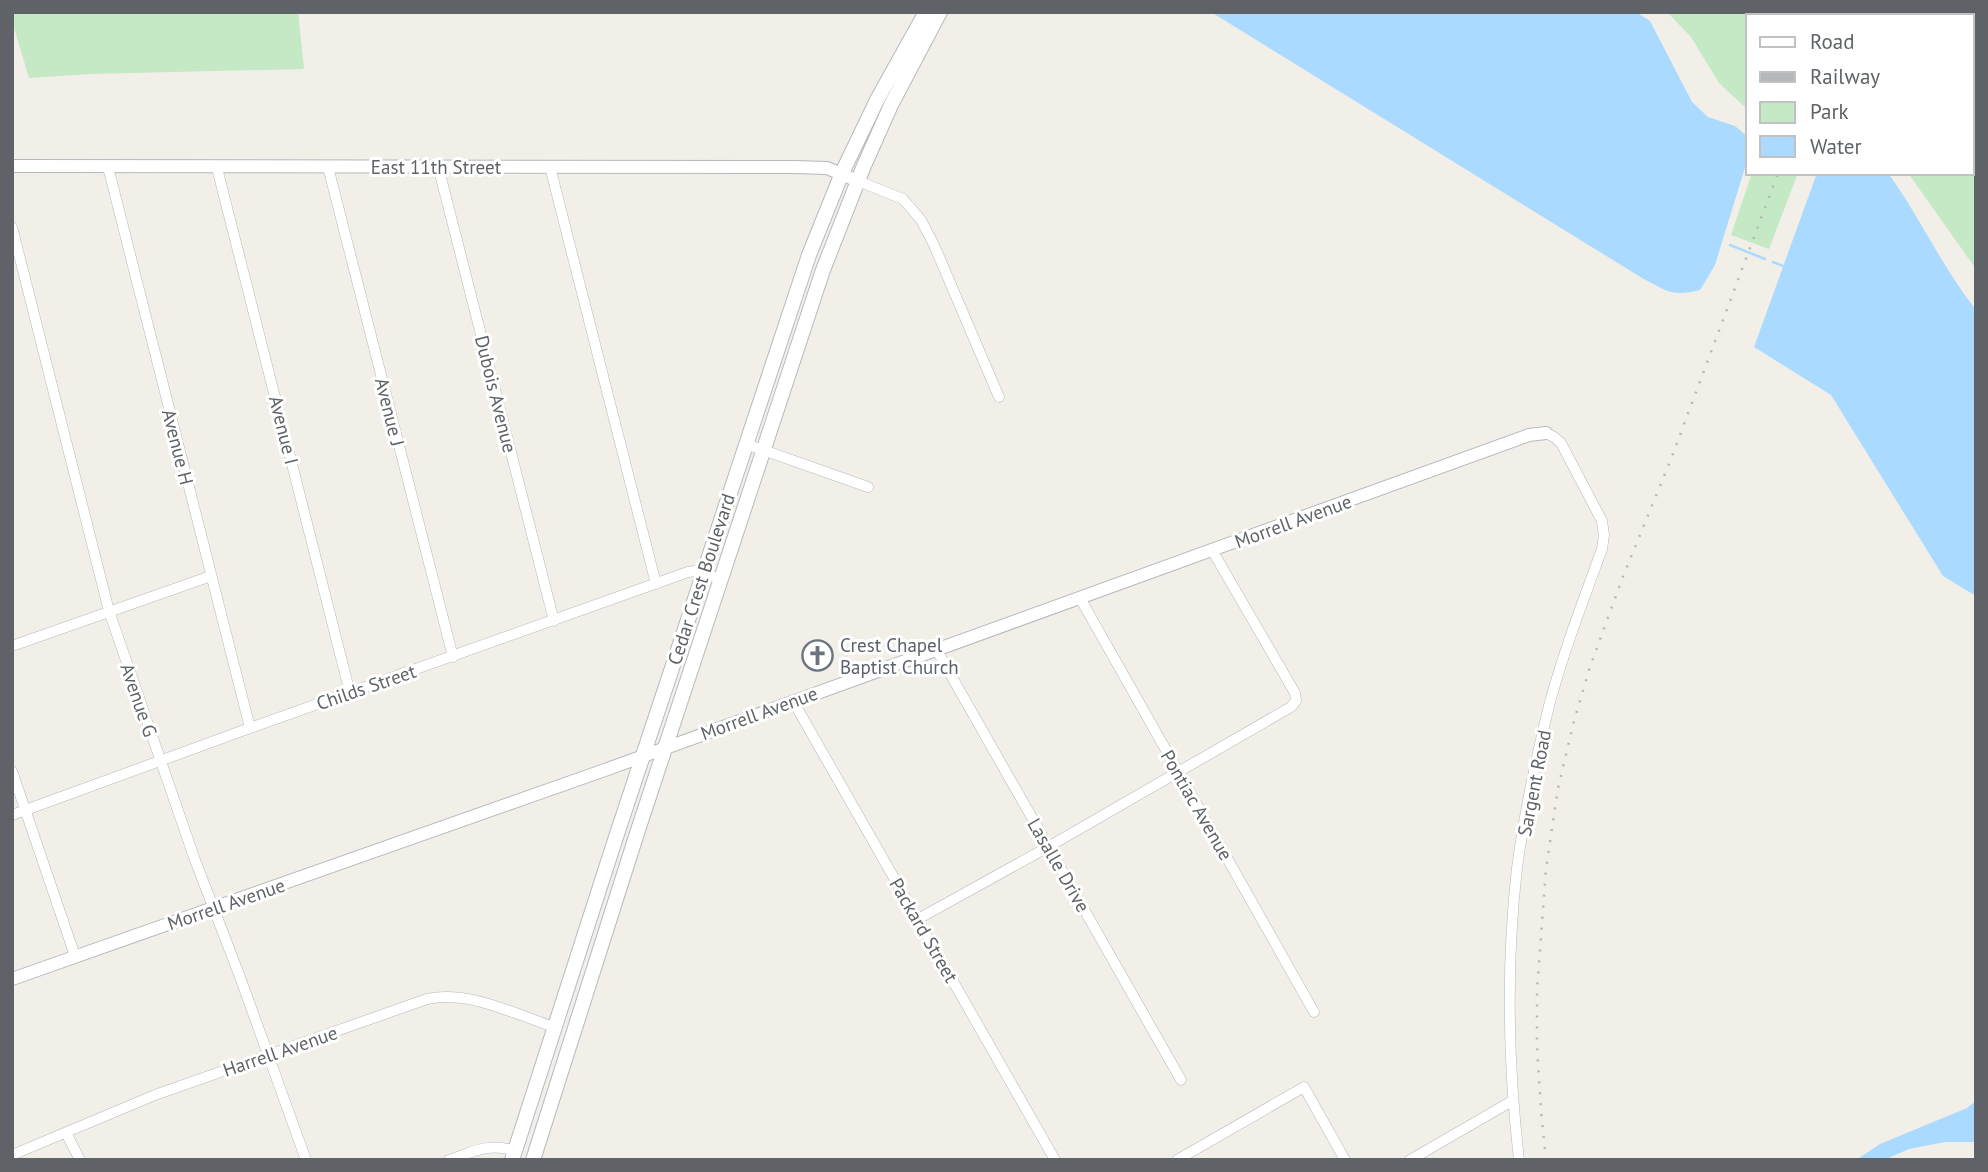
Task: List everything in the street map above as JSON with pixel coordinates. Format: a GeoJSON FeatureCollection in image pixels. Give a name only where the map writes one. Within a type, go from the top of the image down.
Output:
{"type":"FeatureCollection","features":[{"type":"Feature","properties":{"kind":"main road","name":"Cedar Crest Boulevard"},"geometry":{"type":"LineString","coordinates":[[518,1157],[554,1027],[809,255],[842,173],[877,100],[926,12]]}},
{"type":"Feature","properties":{"kind":"main road","name":"Cedar Crest Boulevard"},"geometry":{"type":"LineString","coordinates":[[533,1160],[639,827],[823,270],[891,106],[940,12]]}},
{"type":"Feature","properties":{"kind":"main road"},"geometry":{"type":"LineString","coordinates":[[554,1027],[573,1033]]}},
{"type":"Feature","properties":{"kind":"street","name":"East 11th Street"},"geometry":{"type":"LineString","coordinates":[[12,166],[794,167],[827,168],[858,181]]}},
{"type":"Feature","properties":{"kind":"street","name":"Dubois Avenue"},"geometry":{"type":"LineString","coordinates":[[438,166],[554,621]]}},
{"type":"Feature","properties":{"kind":"street","name":"Avenue H"},"geometry":{"type":"LineString","coordinates":[[108,167],[250,728]]}},
{"type":"Feature","properties":{"kind":"street","name":"Avenue J"},"geometry":{"type":"LineString","coordinates":[[328,167],[453,657]]}},
{"type":"Feature","properties":{"kind":"street"},"geometry":{"type":"LineString","coordinates":[[550,167],[656,584]]}},
{"type":"Feature","properties":{"kind":"street","name":"Avenue I"},"geometry":{"type":"LineString","coordinates":[[217,168],[350,693]]}},
{"type":"Feature","properties":{"kind":"street"},"geometry":{"type":"LineString","coordinates":[[858,181],[903,199],[922,220],[999,397]]}},
{"type":"Feature","properties":{"kind":"street","name":"Avenue G"},"geometry":{"type":"LineString","coordinates":[[12,227],[109,611],[195,860],[306,1160]]}},
{"type":"Feature","properties":{"kind":"street","name":"Morrell Avenue"},"geometry":{"type":"LineString","coordinates":[[12,979],[643,756],[1529,435],[1546,433]]}},
{"type":"Feature","properties":{"kind":"street","name":"Sargent Road"},"geometry":{"type":"LineString","coordinates":[[1519,1160],[1513,1101],[1510,972],[1518,866],[1550,704],[1566,649],[1602,550],[1604,535],[1597,509],[1561,443],[1546,433]]}},
{"type":"Feature","properties":{"kind":"street"},"geometry":{"type":"LineString","coordinates":[[746,444],[869,487]]}},
{"type":"Feature","properties":{"kind":"street"},"geometry":{"type":"LineString","coordinates":[[918,919],[1291,707],[1296,701],[1295,693],[1212,551]]}},
{"type":"Feature","properties":{"kind":"street","name":"Childs Street"},"geometry":{"type":"LineString","coordinates":[[12,815],[688,572],[703,573],[721,579]]}},
{"type":"Feature","properties":{"kind":"street"},"geometry":{"type":"LineString","coordinates":[[12,646],[211,576]]}},
{"type":"Feature","properties":{"kind":"street","name":"Pontiac Avenue"},"geometry":{"type":"LineString","coordinates":[[1080,598],[1314,1012]]}},
{"type":"Feature","properties":{"kind":"street","name":"Lasalle Drive"},"geometry":{"type":"LineString","coordinates":[[936,649],[1181,1080]]}},
{"type":"Feature","properties":{"kind":"street","name":"Packard Street"},"geometry":{"type":"LineString","coordinates":[[793,701],[1055,1160]]}},
{"type":"Feature","properties":{"kind":"street"},"geometry":{"type":"LineString","coordinates":[[12,771],[75,956]]}},
{"type":"Feature","properties":{"kind":"street","name":"Harrell Avenue"},"geometry":{"type":"LineString","coordinates":[[12,1155],[155,1095],[427,999],[441,996],[466,997],[554,1027]]}},
{"type":"Feature","properties":{"kind":"street"},"geometry":{"type":"LineString","coordinates":[[1177,1160],[1304,1087],[1345,1160]]}},
{"type":"Feature","properties":{"kind":"street"},"geometry":{"type":"LineString","coordinates":[[1410,1160],[1513,1101]]}},
{"type":"Feature","properties":{"kind":"street"},"geometry":{"type":"LineString","coordinates":[[65,1133],[80,1160]]}},
{"type":"Feature","properties":{"kind":"street"},"geometry":{"type":"LineString","coordinates":[[449,1160],[497,1146],[518,1157]]}},
{"type":"Feature","properties":{"kind":"green space"},"geometry":{"type":"Polygon","coordinates":[[[12,12],[298,12],[304,69],[29,78],[12,21],[12,12]]]}},
{"type":"Feature","properties":{"kind":"green space"},"geometry":{"type":"Polygon","coordinates":[[[1667,12],[1976,12],[1976,269],[1909,175],[1974,175],[1974,14],[1746,14],[1746,108],[1719,83],[1691,37],[1667,12]]]}},
{"type":"Feature","properties":{"kind":"green space"},"geometry":{"type":"Polygon","coordinates":[[[1751,175],[1797,175],[1769,249],[1731,235],[1751,175]]]}},
{"type":"Feature","properties":{"kind":"water"},"geometry":{"type":"Polygon","coordinates":[[[1211,12],[1636,12],[1650,21],[1692,102],[1708,117],[1735,126],[1746,135],[1746,164],[1715,265],[1700,290],[1670,292],[1642,278],[1211,12]]]}},
{"type":"Feature","properties":{"kind":"water"},"geometry":{"type":"Polygon","coordinates":[[[1816,175],[1889,175],[1952,277],[1976,310],[1976,596],[1943,576],[1831,395],[1754,347],[1816,175]]]}},
{"type":"Feature","properties":{"kind":"water"},"geometry":{"type":"Polygon","coordinates":[[[1976,1101],[1976,1142],[1945,1142],[1909,1149],[1884,1160],[1856,1160],[1880,1144],[1967,1108],[1976,1101]]]}},
{"type":"Feature","properties":{"kind":"waterway"},"geometry":{"type":"LineString","coordinates":[[1730,245],[1765,259]]}},
{"type":"Feature","properties":{"kind":"waterway"},"geometry":{"type":"LineString","coordinates":[[1773,262],[1783,266]]}},
{"type":"Feature","properties":{"kind":"railway"},"geometry":{"type":"LineString","coordinates":[[1546,1160],[1537,1047],[1537,990],[1546,869],[1558,788],[1590,667],[1777,175]]}},
{"type":"Feature","properties":{"kind":"place","name":"Crest Chapel Baptist Church"},"geometry":{"type":"Point","coordinates":[817,656]}}]}
